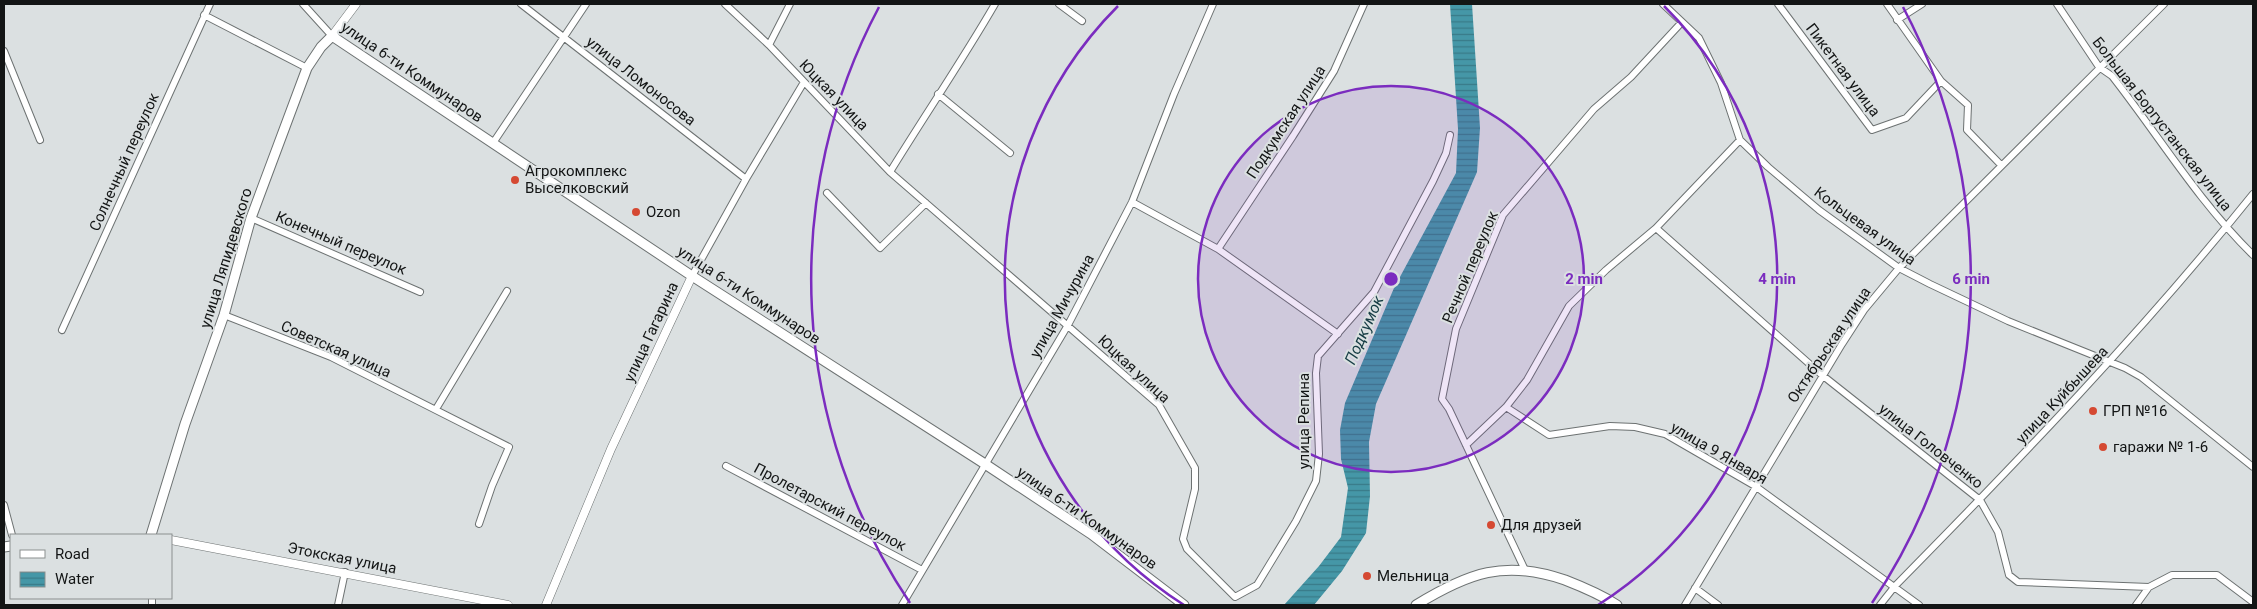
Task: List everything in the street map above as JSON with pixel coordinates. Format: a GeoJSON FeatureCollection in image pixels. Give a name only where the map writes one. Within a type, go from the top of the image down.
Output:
{"type":"FeatureCollection","features":[{"type":"Feature","properties":{"kind":"main road","name":"улица Ляпидевского"},"geometry":{"type":"LineString","coordinates":[[151,534],[185,424],[224,314],[251,218],[306,68],[321,47],[332,36]]}},
{"type":"Feature","properties":{"kind":"main road","name":"улица 6-ти Коммунаров"},"geometry":{"type":"LineString","coordinates":[[332,36],[692,276],[985,464],[1090,534],[1184,605]]}},
{"type":"Feature","properties":{"kind":"main road"},"geometry":{"type":"LineString","coordinates":[[1416,605],[1448,587],[1479,574],[1500,570],[1525,570],[1551,575],[1602,595],[1617,605]]}},
{"type":"Feature","properties":{"kind":"street","name":"Солнечный переулок"},"geometry":{"type":"LineString","coordinates":[[62,330],[210,4]]}},
{"type":"Feature","properties":{"kind":"street","name":"улица 6-ти Коммунаров"},"geometry":{"type":"LineString","coordinates":[[303,4],[332,36]]}},
{"type":"Feature","properties":{"kind":"street","name":"улица Ляпидевского"},"geometry":{"type":"LineString","coordinates":[[332,36],[356,4]]}},
{"type":"Feature","properties":{"kind":"street","name":"улица Ломоносова"},"geometry":{"type":"LineString","coordinates":[[521,4],[746,179]]}},
{"type":"Feature","properties":{"kind":"street"},"geometry":{"type":"LineString","coordinates":[[494,143],[562,36],[586,4]]}},
{"type":"Feature","properties":{"kind":"street","name":"Юцкая улица"},"geometry":{"type":"LineString","coordinates":[[724,4],[769,45],[890,172],[1159,406],[1195,468],[1195,489],[1183,539],[1187,549],[1235,597]]}},
{"type":"Feature","properties":{"kind":"street"},"geometry":{"type":"LineString","coordinates":[[769,45],[790,4]]}},
{"type":"Feature","properties":{"kind":"street"},"geometry":{"type":"LineString","coordinates":[[890,172],[938,94],[965,56],[994,4]]}},
{"type":"Feature","properties":{"kind":"street"},"geometry":{"type":"LineString","coordinates":[[1059,4],[1082,21]]}},
{"type":"Feature","properties":{"kind":"street","name":"улица Мичурина"},"geometry":{"type":"LineString","coordinates":[[902,605],[1068,325],[1132,202],[1174,94],[1213,4]]}},
{"type":"Feature","properties":{"kind":"street","name":"Подкумская улица"},"geometry":{"type":"LineString","coordinates":[[1218,248],[1334,71],[1364,4]]}},
{"type":"Feature","properties":{"kind":"street","name":"Кольцевая улица"},"geometry":{"type":"LineString","coordinates":[[1663,4],[1699,38],[1721,83],[1740,140],[1768,167],[1820,210],[1899,268],[2008,321],[2141,376],[2253,468]]}},
{"type":"Feature","properties":{"kind":"street","name":"Пикетная улица"},"geometry":{"type":"LineString","coordinates":[[1778,4],[1872,130],[1906,118],[1941,81]]}},
{"type":"Feature","properties":{"kind":"street"},"geometry":{"type":"LineString","coordinates":[[1887,4],[1941,81],[1968,105],[1968,130],[2001,165]]}},
{"type":"Feature","properties":{"kind":"street"},"geometry":{"type":"LineString","coordinates":[[1897,20],[1922,4]]}},
{"type":"Feature","properties":{"kind":"street","name":"Большая Боргустанская улица"},"geometry":{"type":"LineString","coordinates":[[2057,4],[2099,67],[2117,82],[2161,145],[2226,228],[2253,255]]}},
{"type":"Feature","properties":{"kind":"street","name":"Октябрьская улица"},"geometry":{"type":"LineString","coordinates":[[1685,605],[1822,375],[1864,310],[1899,268],[2164,4]]}},
{"type":"Feature","properties":{"kind":"street"},"geometry":{"type":"LineString","coordinates":[[204,15],[306,68]]}},
{"type":"Feature","properties":{"kind":"street","name":"Речной переулок"},"geometry":{"type":"LineString","coordinates":[[1525,570],[1449,409],[1442,399],[1456,329],[1503,215],[1594,109],[1630,77],[1682,22]]}},
{"type":"Feature","properties":{"kind":"street"},"geometry":{"type":"LineString","coordinates":[[4,51],[40,140]]}},
{"type":"Feature","properties":{"kind":"street","name":"улица Гагарина"},"geometry":{"type":"LineString","coordinates":[[546,605],[611,449],[692,276],[746,179],[804,82]]}},
{"type":"Feature","properties":{"kind":"street"},"geometry":{"type":"LineString","coordinates":[[938,94],[1010,153]]}},
{"type":"Feature","properties":{"kind":"street","name":"улица Репина"},"geometry":{"type":"LineString","coordinates":[[1235,597],[1257,585],[1296,522],[1316,481],[1319,454],[1316,373],[1318,356],[1374,292],[1433,181],[1446,153],[1450,135]]}},
{"type":"Feature","properties":{"kind":"street"},"geometry":{"type":"LineString","coordinates":[[1466,445],[1506,407],[1527,380],[1569,306],[1606,270],[1656,228],[1740,140]]}},
{"type":"Feature","properties":{"kind":"street"},"geometry":{"type":"LineString","coordinates":[[828,193],[880,248],[926,203]]}},
{"type":"Feature","properties":{"kind":"street","name":"улица Куйбышева"},"geometry":{"type":"LineString","coordinates":[[1880,605],[1895,586],[1980,500],[2110,362],[2253,194]]}},
{"type":"Feature","properties":{"kind":"street"},"geometry":{"type":"LineString","coordinates":[[1132,202],[1218,248],[1338,334]]}},
{"type":"Feature","properties":{"kind":"street","name":"Конечный переулок"},"geometry":{"type":"LineString","coordinates":[[251,218],[420,292]]}},
{"type":"Feature","properties":{"kind":"street","name":"улица Головченко"},"geometry":{"type":"LineString","coordinates":[[1656,228],[1822,375],[1980,500],[1998,532],[2009,575],[2018,582],[2149,588]]}},
{"type":"Feature","properties":{"kind":"street"},"geometry":{"type":"LineString","coordinates":[[436,409],[507,291]]}},
{"type":"Feature","properties":{"kind":"street","name":"Советская улица"},"geometry":{"type":"LineString","coordinates":[[224,314],[331,357],[510,447],[492,486],[479,524]]}},
{"type":"Feature","properties":{"kind":"street","name":"улица 9 Января"},"geometry":{"type":"LineString","coordinates":[[1506,407],[1549,435],[1610,426],[1635,427],[1665,434],[1755,486],[1919,605]]}},
{"type":"Feature","properties":{"kind":"street","name":"Пролетарский переулок"},"geometry":{"type":"LineString","coordinates":[[726,466],[922,570]]}},
{"type":"Feature","properties":{"kind":"street"},"geometry":{"type":"LineString","coordinates":[[4,505],[12,534]]}},
{"type":"Feature","properties":{"kind":"street","name":"Этокская улица"},"geometry":{"type":"LineString","coordinates":[[172,540],[345,572],[508,605]]}},
{"type":"Feature","properties":{"kind":"street"},"geometry":{"type":"LineString","coordinates":[[338,605],[345,572]]}},
{"type":"Feature","properties":{"kind":"street"},"geometry":{"type":"LineString","coordinates":[[2136,605],[2149,588],[2172,575],[2217,575],[2253,602]]}},
{"type":"Feature","properties":{"kind":"street"},"geometry":{"type":"LineString","coordinates":[[1695,588],[1718,605]]}},
{"type":"Feature","properties":{"kind":"water"},"geometry":{"type":"Polygon","coordinates":[[[1450,4],[1472,4],[1480,128],[1477,172],[1376,404],[1369,442],[1370,496],[1366,533],[1342,571],[1314,605],[1284,605],[1319,566],[1341,537],[1348,488],[1341,459],[1340,430],[1345,403],[1394,288],[1456,173],[1458,129],[1450,4]]]}},
{"type":"Feature","properties":{"kind":"place","name":"Агрокомплекс Выселковский"},"geometry":{"type":"Point","coordinates":[515,180]}},
{"type":"Feature","properties":{"kind":"place","name":"Ozon"},"geometry":{"type":"Point","coordinates":[636,212]}},
{"type":"Feature","properties":{"kind":"place","name":"ГРП №16"},"geometry":{"type":"Point","coordinates":[2093,411]}},
{"type":"Feature","properties":{"kind":"place","name":"гаражи № 1-6"},"geometry":{"type":"Point","coordinates":[2103,447]}},
{"type":"Feature","properties":{"kind":"place","name":"Для друзей"},"geometry":{"type":"Point","coordinates":[1491,525]}},
{"type":"Feature","properties":{"kind":"place","name":"Мельница"},"geometry":{"type":"Point","coordinates":[1367,576]}},
{"type":"Feature","properties":{"kind":"water label","name":"Подкумок"},"geometry":{"type":"Point","coordinates":[1364,330]}}]}
